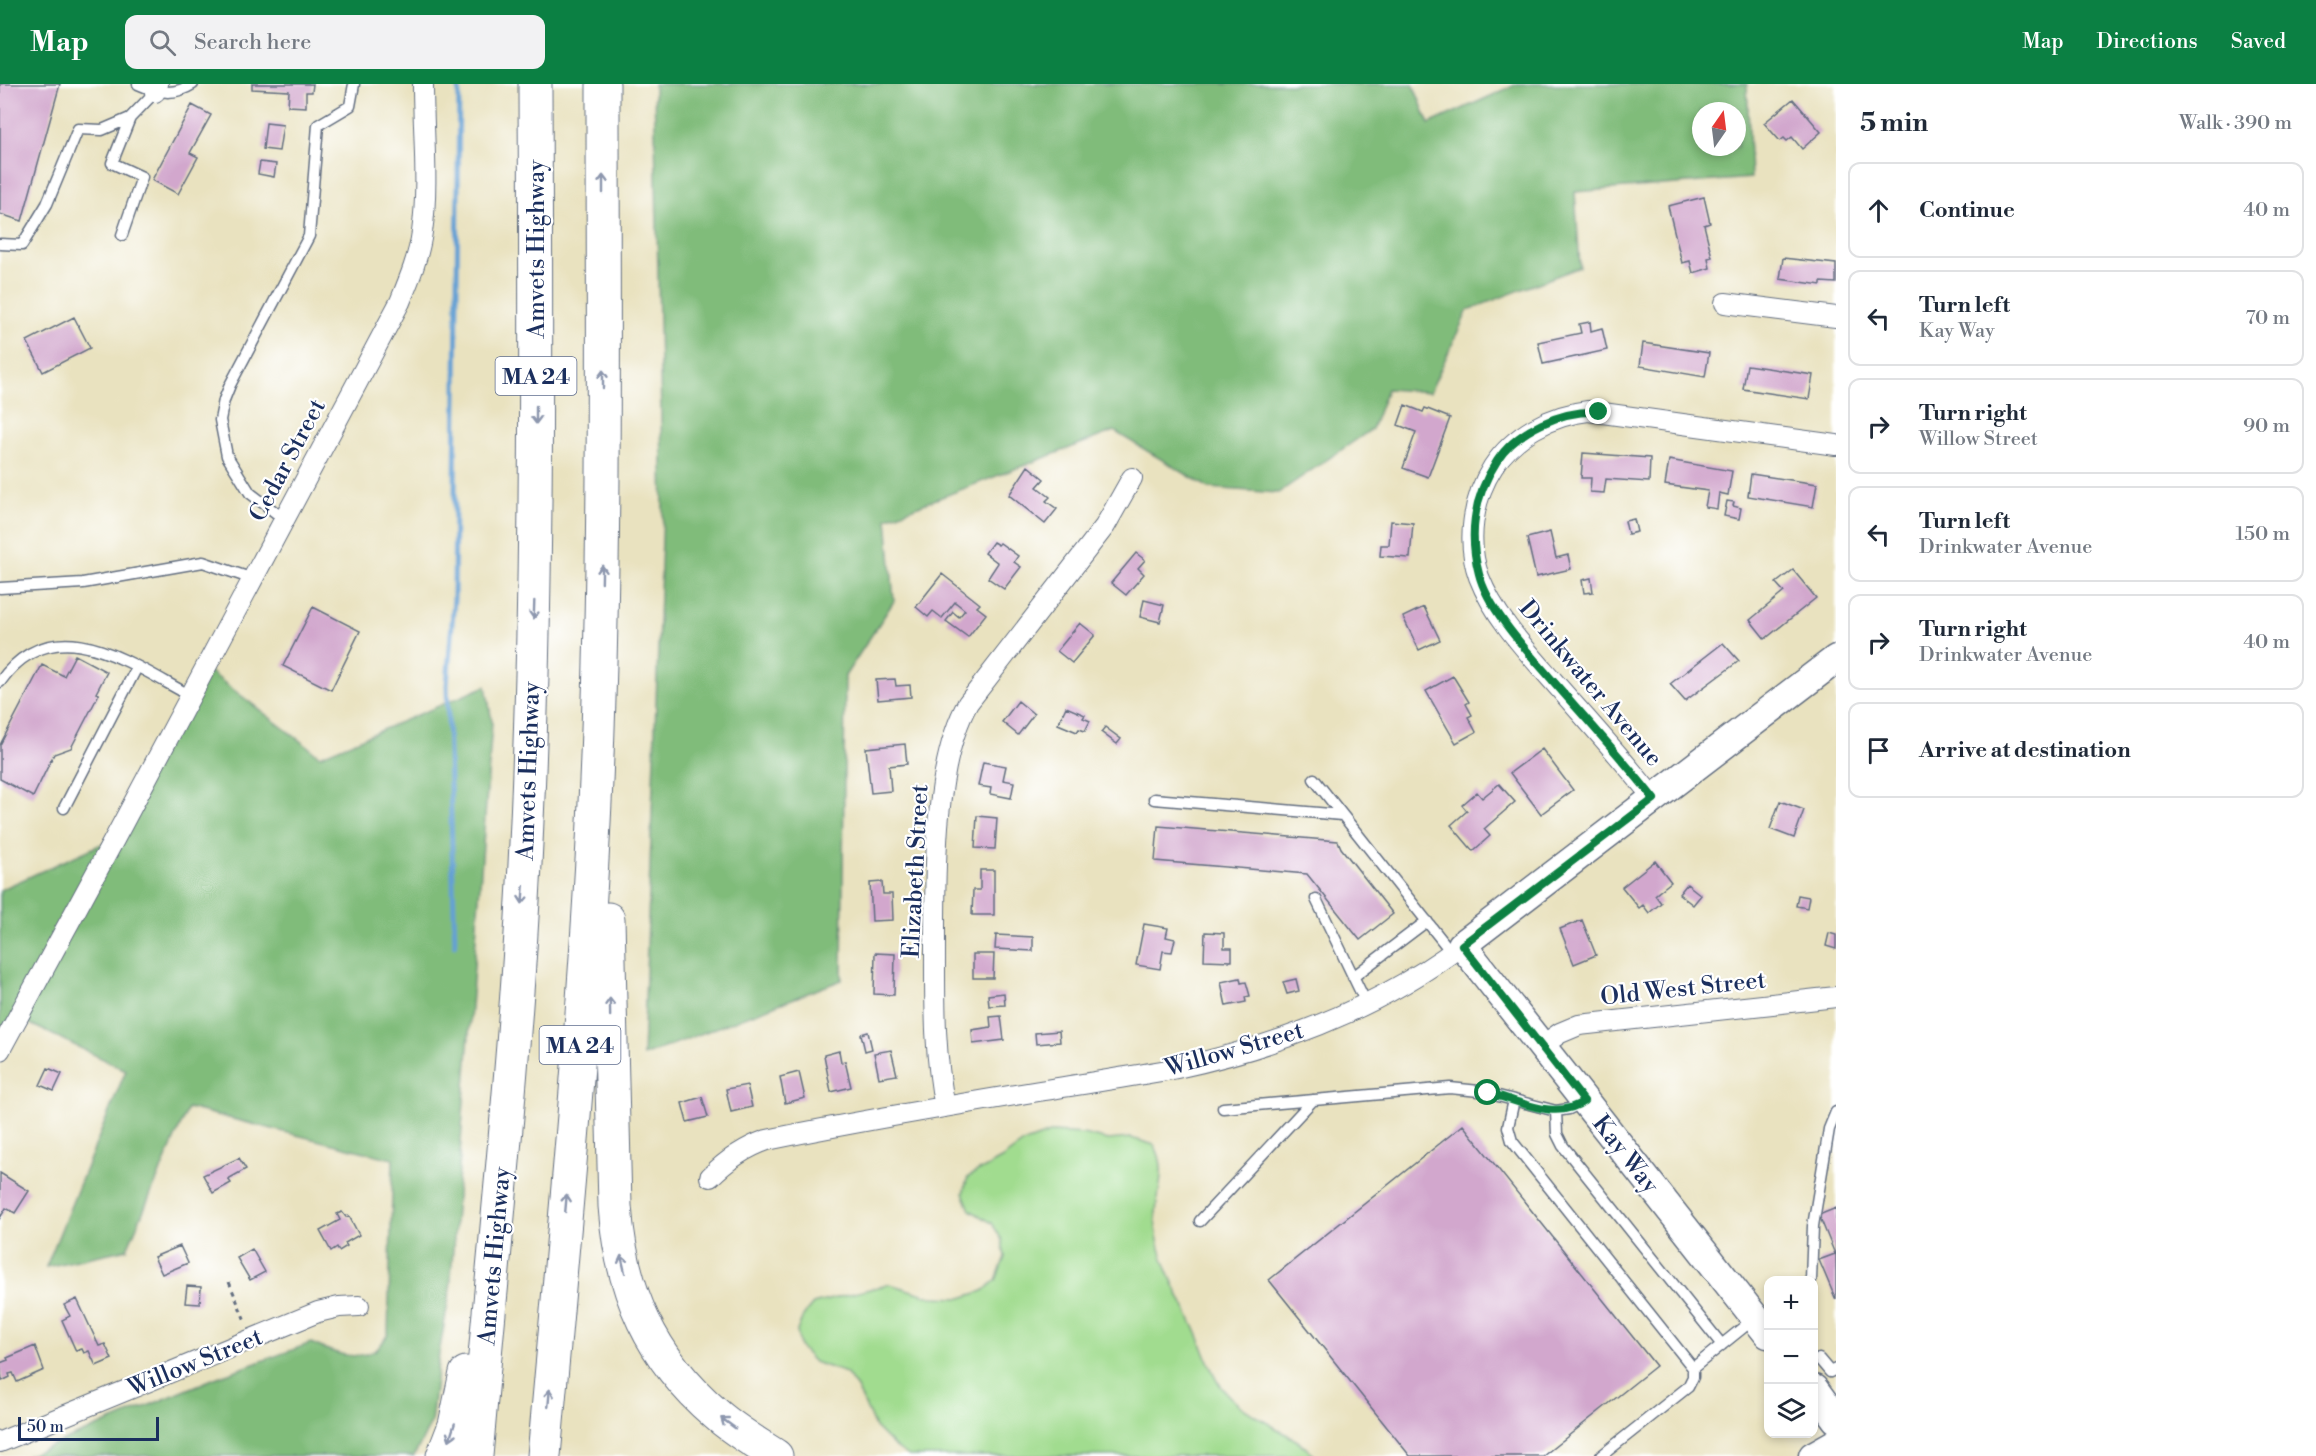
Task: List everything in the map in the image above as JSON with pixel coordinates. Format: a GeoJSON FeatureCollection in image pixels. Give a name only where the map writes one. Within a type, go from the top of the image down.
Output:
{"type":"FeatureCollection","features":[{"type":"Feature","properties":{"kind":"highway","name":"Amvets Highway"},"geometry":{"type":"LineString","coordinates":[[476,1456],[525,867],[536,466],[535,84]]}},
{"type":"Feature","properties":{"kind":"highway","name":"MA 24"},"geometry":{"type":"LineString","coordinates":[[544,1456],[585,988],[596,795],[604,435],[603,84]]}},
{"type":"Feature","properties":{"kind":"highway"},"geometry":{"type":"LineString","coordinates":[[601,632],[615,1206],[617,1237],[623,1267],[632,1297],[651,1337],[686,1386],[717,1415],[776,1456]]}},
{"type":"Feature","properties":{"kind":"highway"},"geometry":{"type":"LineString","coordinates":[[443,1456],[455,1425],[466,1372],[507,1105]]}},
{"type":"Feature","properties":{"kind":"street","name":"Cedar Street"},"geometry":{"type":"LineString","coordinates":[[0,1050],[393,315],[415,263],[422,234],[424,207],[423,84]]}},
{"type":"Feature","properties":{"kind":"street"},"geometry":{"type":"LineString","coordinates":[[1725,303],[1836,317]]}},
{"type":"Feature","properties":{"kind":"street","name":"Drinkwater Avenue"},"geometry":{"type":"LineString","coordinates":[[1654,799],[1519,642],[1492,603],[1479,576],[1473,539],[1477,502],[1486,478],[1501,455],[1525,434],[1565,415],[1588,411],[1836,445]]}},
{"type":"Feature","properties":{"kind":"street","name":"Elizabeth Street"},"geometry":{"type":"LineString","coordinates":[[945,1107],[936,1049],[935,889],[942,798],[955,732],[963,712],[974,695],[1105,526],[1132,478]]}},
{"type":"Feature","properties":{"kind":"street","name":"Willow Street"},"geometry":{"type":"LineString","coordinates":[[710,1177],[725,1162],[743,1150],[767,1140],[945,1107],[1167,1070],[1280,1038],[1366,1003],[1405,984],[1457,949],[1836,659]]}},
{"type":"Feature","properties":{"kind":"street","name":"Kay Way"},"geometry":{"type":"LineString","coordinates":[[1457,949],[1542,1046],[1762,1326]]}},
{"type":"Feature","properties":{"kind":"street","name":"Old West Street"},"geometry":{"type":"LineString","coordinates":[[1542,1046],[1567,1029],[1579,1025],[1836,997]]}},
{"type":"Feature","properties":{"kind":"street","name":"Willow Street"},"geometry":{"type":"LineString","coordinates":[[0,1442],[328,1309],[359,1306]]}},
{"type":"Feature","properties":{"kind":"street"},"geometry":{"type":"LineString","coordinates":[[1818,1394],[1836,1419]]}},
{"type":"Feature","properties":{"kind":"street"},"geometry":{"type":"LineString","coordinates":[[1813,1456],[1836,1443]]}},
{"type":"Feature","properties":{"kind":"lane"},"geometry":{"type":"LineString","coordinates":[[122,235],[142,177],[112,163],[130,118],[150,87],[181,91],[193,84]]}},
{"type":"Feature","properties":{"kind":"lane"},"geometry":{"type":"LineString","coordinates":[[284,519],[250,493],[227,456],[220,420],[230,385],[309,236],[318,125],[350,106],[354,84]]}},
{"type":"Feature","properties":{"kind":"lane"},"geometry":{"type":"LineString","coordinates":[[0,244],[22,245],[47,204],[78,129],[102,130],[130,118]]}},
{"type":"Feature","properties":{"kind":"lane"},"geometry":{"type":"LineString","coordinates":[[0,588],[83,583],[203,562],[253,579]]}},
{"type":"Feature","properties":{"kind":"lane"},"geometry":{"type":"LineString","coordinates":[[0,682],[8,671],[26,656],[45,646],[64,643],[83,644],[113,655],[190,696]]}},
{"type":"Feature","properties":{"kind":"lane"},"geometry":{"type":"LineString","coordinates":[[64,808],[137,668]]}},
{"type":"Feature","properties":{"kind":"lane"},"geometry":{"type":"LineString","coordinates":[[1314,779],[1426,921],[1457,949]]}},
{"type":"Feature","properties":{"kind":"lane"},"geometry":{"type":"LineString","coordinates":[[1154,799],[1342,815]]}},
{"type":"Feature","properties":{"kind":"lane"},"geometry":{"type":"LineString","coordinates":[[1316,899],[1366,1003]]}},
{"type":"Feature","properties":{"kind":"lane"},"geometry":{"type":"LineString","coordinates":[[1353,977],[1426,921]]}},
{"type":"Feature","properties":{"kind":"lane"},"geometry":{"type":"LineString","coordinates":[[1223,1108],[1460,1088],[1556,1111],[1569,1109],[1584,1101]]}},
{"type":"Feature","properties":{"kind":"lane"},"geometry":{"type":"LineString","coordinates":[[1200,1221],[1313,1100]]}},
{"type":"Feature","properties":{"kind":"lane"},"geometry":{"type":"LineString","coordinates":[[1514,1100],[1508,1127],[1512,1141],[1693,1368],[1693,1377],[1688,1387],[1601,1456]]}},
{"type":"Feature","properties":{"kind":"lane"},"geometry":{"type":"LineString","coordinates":[[1556,1111],[1557,1134],[1563,1146],[1722,1345]]}},
{"type":"Feature","properties":{"kind":"lane"},"geometry":{"type":"LineString","coordinates":[[1811,1276],[1813,1226],[1829,1129],[1836,1112]]}},
{"type":"Feature","properties":{"kind":"lane"},"geometry":{"type":"LineString","coordinates":[[1693,1368],[1722,1345],[1762,1326]]}},
{"type":"Feature","properties":{"kind":"lane"},"geometry":{"type":"LineString","coordinates":[[1818,1361],[1830,1371],[1836,1369]]}},
{"type":"Feature","properties":{"kind":"path"},"geometry":{"type":"LineString","coordinates":[[229,1282],[252,1339]]}},
{"type":"Feature","properties":{"kind":"green space"},"geometry":{"type":"Polygon","coordinates":[[[654,84],[1413,84],[1429,124],[1517,84],[1747,84],[1751,178],[1575,192],[1580,267],[1468,310],[1430,392],[1387,389],[1372,429],[1278,493],[1209,488],[1114,431],[887,518],[894,601],[845,676],[842,980],[643,1056],[663,512],[654,84]]]}},
{"type":"Feature","properties":{"kind":"green space"},"geometry":{"type":"Polygon","coordinates":[[[205,668],[320,756],[486,686],[492,722],[450,1291],[439,1354],[431,1423],[414,1456],[27,1456],[215,1378],[311,1343],[335,1353],[361,1355],[377,1349],[388,1334],[393,1159],[188,1108],[127,1249],[46,1267],[126,1070],[18,1018],[0,1050],[0,890],[115,838],[205,668]]]}},
{"type":"Feature","properties":{"kind":"green space"},"geometry":{"type":"Polygon","coordinates":[[[1053,1132],[1083,1134],[1108,1140],[1131,1138],[1154,1145],[1161,1165],[1155,1218],[1162,1256],[1214,1374],[1223,1389],[1236,1402],[1300,1442],[1315,1456],[909,1456],[894,1446],[875,1427],[857,1388],[846,1373],[814,1362],[800,1347],[797,1331],[803,1316],[813,1304],[890,1284],[932,1297],[961,1298],[983,1291],[996,1280],[1005,1257],[1002,1240],[992,1223],[970,1210],[963,1193],[968,1177],[1001,1159],[1025,1142],[1053,1132]]]}},
{"type":"Feature","properties":{"kind":"building"},"geometry":{"type":"Polygon","coordinates":[[[0,84],[60,84],[22,221],[0,214],[0,84]]]}},
{"type":"Feature","properties":{"kind":"building"},"geometry":{"type":"Polygon","coordinates":[[[252,84],[313,84],[312,92],[306,92],[306,107],[288,106],[289,91],[252,89],[252,84]]]}},
{"type":"Feature","properties":{"kind":"building"},"geometry":{"type":"Polygon","coordinates":[[[1793,99],[1821,132],[1802,149],[1792,137],[1787,141],[1784,138],[1780,141],[1764,123],[1793,99]]]}},
{"type":"Feature","properties":{"kind":"building"},"geometry":{"type":"Polygon","coordinates":[[[192,105],[211,115],[190,153],[198,157],[178,194],[152,180],[192,105]]]}},
{"type":"Feature","properties":{"kind":"building"},"geometry":{"type":"Polygon","coordinates":[[[266,123],[283,125],[279,151],[263,149],[266,123]]]}},
{"type":"Feature","properties":{"kind":"building"},"geometry":{"type":"Polygon","coordinates":[[[260,162],[276,164],[274,177],[258,174],[260,162]]]}},
{"type":"Feature","properties":{"kind":"building"},"geometry":{"type":"Polygon","coordinates":[[[1704,197],[1710,223],[1704,225],[1712,257],[1708,258],[1710,268],[1693,273],[1690,261],[1682,263],[1668,206],[1704,197]]]}},
{"type":"Feature","properties":{"kind":"building"},"geometry":{"type":"Polygon","coordinates":[[[1783,258],[1836,264],[1836,283],[1821,282],[1821,285],[1780,279],[1783,258]]]}},
{"type":"Feature","properties":{"kind":"building"},"geometry":{"type":"Polygon","coordinates":[[[74,317],[90,348],[43,372],[27,341],[74,317]]]}},
{"type":"Feature","properties":{"kind":"building"},"geometry":{"type":"Polygon","coordinates":[[[1590,322],[1591,331],[1602,328],[1607,350],[1543,364],[1538,342],[1581,333],[1579,324],[1590,322]]]}},
{"type":"Feature","properties":{"kind":"building"},"geometry":{"type":"Polygon","coordinates":[[[1643,343],[1709,353],[1705,377],[1640,366],[1643,343]]]}},
{"type":"Feature","properties":{"kind":"building"},"geometry":{"type":"Polygon","coordinates":[[[1747,365],[1813,375],[1809,399],[1743,389],[1747,365]]]}},
{"type":"Feature","properties":{"kind":"building"},"geometry":{"type":"Polygon","coordinates":[[[1405,405],[1423,412],[1425,408],[1450,418],[1428,477],[1403,468],[1416,432],[1398,425],[1405,405]]]}},
{"type":"Feature","properties":{"kind":"building"},"geometry":{"type":"Polygon","coordinates":[[[1583,453],[1650,458],[1649,482],[1606,479],[1604,493],[1590,492],[1591,478],[1581,478],[1583,453]]]}},
{"type":"Feature","properties":{"kind":"building"},"geometry":{"type":"Polygon","coordinates":[[[1669,460],[1732,471],[1728,495],[1719,493],[1717,509],[1705,507],[1708,491],[1665,485],[1669,460]]]}},
{"type":"Feature","properties":{"kind":"building"},"geometry":{"type":"Polygon","coordinates":[[[1028,466],[1044,479],[1037,487],[1050,497],[1046,501],[1057,509],[1045,524],[1009,495],[1028,466]]]}},
{"type":"Feature","properties":{"kind":"building"},"geometry":{"type":"Polygon","coordinates":[[[1751,474],[1817,484],[1813,507],[1748,496],[1751,474]]]}},
{"type":"Feature","properties":{"kind":"building"},"geometry":{"type":"Polygon","coordinates":[[[1727,501],[1734,502],[1733,506],[1741,508],[1739,519],[1724,516],[1727,501]]]}},
{"type":"Feature","properties":{"kind":"building"},"geometry":{"type":"Polygon","coordinates":[[[1634,519],[1637,532],[1628,534],[1625,521],[1634,519]]]}},
{"type":"Feature","properties":{"kind":"building"},"geometry":{"type":"Polygon","coordinates":[[[1391,521],[1413,523],[1410,558],[1380,556],[1381,545],[1389,545],[1391,521]]]}},
{"type":"Feature","properties":{"kind":"building"},"geometry":{"type":"Polygon","coordinates":[[[1550,532],[1556,558],[1568,555],[1571,569],[1536,577],[1527,538],[1550,532]]]}},
{"type":"Feature","properties":{"kind":"building"},"geometry":{"type":"Polygon","coordinates":[[[993,542],[998,545],[1000,543],[1018,556],[1014,562],[1021,567],[1004,589],[988,578],[998,563],[985,553],[993,542]]]}},
{"type":"Feature","properties":{"kind":"building"},"geometry":{"type":"Polygon","coordinates":[[[1136,553],[1145,560],[1138,568],[1144,574],[1126,595],[1111,583],[1136,553]]]}},
{"type":"Feature","properties":{"kind":"building"},"geometry":{"type":"Polygon","coordinates":[[[1793,570],[1816,598],[1765,639],[1750,620],[1784,592],[1776,583],[1793,570]]]}},
{"type":"Feature","properties":{"kind":"building"},"geometry":{"type":"Polygon","coordinates":[[[942,574],[980,604],[977,607],[986,614],[968,637],[946,621],[953,612],[959,617],[965,610],[955,602],[942,618],[933,611],[928,617],[916,607],[942,574]]]}},
{"type":"Feature","properties":{"kind":"building"},"geometry":{"type":"Polygon","coordinates":[[[1591,578],[1593,592],[1584,593],[1582,580],[1591,578]]]}},
{"type":"Feature","properties":{"kind":"building"},"geometry":{"type":"Polygon","coordinates":[[[1144,600],[1164,605],[1160,622],[1140,617],[1144,600]]]}},
{"type":"Feature","properties":{"kind":"building"},"geometry":{"type":"Polygon","coordinates":[[[313,607],[360,631],[331,690],[283,666],[313,607]]]}},
{"type":"Feature","properties":{"kind":"building"},"geometry":{"type":"Polygon","coordinates":[[[1424,607],[1440,640],[1419,650],[1403,617],[1424,607]]]}},
{"type":"Feature","properties":{"kind":"building"},"geometry":{"type":"Polygon","coordinates":[[[1080,623],[1095,635],[1072,663],[1057,651],[1080,623]]]}},
{"type":"Feature","properties":{"kind":"building"},"geometry":{"type":"Polygon","coordinates":[[[1723,643],[1739,661],[1685,701],[1670,684],[1723,643]]]}},
{"type":"Feature","properties":{"kind":"building"},"geometry":{"type":"Polygon","coordinates":[[[75,655],[107,672],[96,693],[99,694],[71,748],[54,754],[33,797],[0,779],[0,745],[42,665],[64,676],[75,655]]]}},
{"type":"Feature","properties":{"kind":"building"},"geometry":{"type":"Polygon","coordinates":[[[1453,676],[1469,702],[1466,704],[1472,715],[1468,717],[1476,732],[1456,743],[1426,691],[1453,676]]]}},
{"type":"Feature","properties":{"kind":"building"},"geometry":{"type":"Polygon","coordinates":[[[895,679],[896,686],[910,685],[911,697],[878,700],[876,680],[895,679]]]}},
{"type":"Feature","properties":{"kind":"building"},"geometry":{"type":"Polygon","coordinates":[[[1018,701],[1034,714],[1018,735],[1002,722],[1018,701]]]}},
{"type":"Feature","properties":{"kind":"building"},"geometry":{"type":"Polygon","coordinates":[[[1066,707],[1085,715],[1083,718],[1090,721],[1085,731],[1079,729],[1077,732],[1058,724],[1066,707]]]}},
{"type":"Feature","properties":{"kind":"building"},"geometry":{"type":"Polygon","coordinates":[[[1105,727],[1121,739],[1117,744],[1101,732],[1105,727]]]}},
{"type":"Feature","properties":{"kind":"building"},"geometry":{"type":"Polygon","coordinates":[[[905,744],[907,764],[889,766],[891,791],[871,793],[866,748],[905,744]]]}},
{"type":"Feature","properties":{"kind":"building"},"geometry":{"type":"Polygon","coordinates":[[[1542,749],[1573,790],[1541,814],[1510,773],[1542,749]]]}},
{"type":"Feature","properties":{"kind":"building"},"geometry":{"type":"Polygon","coordinates":[[[983,762],[1006,766],[1003,780],[1014,782],[1011,798],[990,794],[991,788],[978,786],[983,762]]]}},
{"type":"Feature","properties":{"kind":"building"},"geometry":{"type":"Polygon","coordinates":[[[1499,784],[1515,802],[1484,829],[1490,836],[1473,851],[1451,825],[1467,811],[1462,805],[1477,792],[1482,798],[1499,784]]]}},
{"type":"Feature","properties":{"kind":"building"},"geometry":{"type":"Polygon","coordinates":[[[1780,801],[1804,810],[1794,838],[1770,829],[1780,801]]]}},
{"type":"Feature","properties":{"kind":"building"},"geometry":{"type":"Polygon","coordinates":[[[977,816],[997,818],[995,849],[975,848],[977,816]]]}},
{"type":"Feature","properties":{"kind":"building"},"geometry":{"type":"Polygon","coordinates":[[[1158,826],[1338,841],[1341,848],[1393,914],[1360,940],[1307,874],[1155,861],[1158,826]]]}},
{"type":"Feature","properties":{"kind":"building"},"geometry":{"type":"Polygon","coordinates":[[[1655,861],[1671,882],[1655,895],[1661,903],[1649,913],[1643,905],[1639,908],[1622,887],[1655,861]]]}},
{"type":"Feature","properties":{"kind":"building"},"geometry":{"type":"Polygon","coordinates":[[[980,870],[994,870],[994,915],[972,915],[973,890],[980,890],[980,870]]]}},
{"type":"Feature","properties":{"kind":"building"},"geometry":{"type":"Polygon","coordinates":[[[882,882],[883,894],[892,894],[893,920],[872,921],[870,883],[882,882]]]}},
{"type":"Feature","properties":{"kind":"building"},"geometry":{"type":"Polygon","coordinates":[[[1687,884],[1701,895],[1693,905],[1679,894],[1687,884]]]}},
{"type":"Feature","properties":{"kind":"building"},"geometry":{"type":"Polygon","coordinates":[[[1798,895],[1809,897],[1807,908],[1796,906],[1798,895]]]}},
{"type":"Feature","properties":{"kind":"building"},"geometry":{"type":"Polygon","coordinates":[[[1582,920],[1596,955],[1574,964],[1560,929],[1582,920]]]}},
{"type":"Feature","properties":{"kind":"building"},"geometry":{"type":"Polygon","coordinates":[[[1144,924],[1168,928],[1166,937],[1175,939],[1172,952],[1163,951],[1160,969],[1136,965],[1144,924]]]}},
{"type":"Feature","properties":{"kind":"building"},"geometry":{"type":"Polygon","coordinates":[[[1205,932],[1224,933],[1224,948],[1232,948],[1232,961],[1204,960],[1205,932]]]}},
{"type":"Feature","properties":{"kind":"building"},"geometry":{"type":"Polygon","coordinates":[[[1829,933],[1836,935],[1836,949],[1826,946],[1829,933]]]}},
{"type":"Feature","properties":{"kind":"building"},"geometry":{"type":"Polygon","coordinates":[[[996,935],[1033,937],[1033,951],[995,949],[996,935]]]}},
{"type":"Feature","properties":{"kind":"building"},"geometry":{"type":"Polygon","coordinates":[[[875,953],[895,954],[894,995],[874,994],[875,953]]]}},
{"type":"Feature","properties":{"kind":"building"},"geometry":{"type":"Polygon","coordinates":[[[973,954],[994,954],[993,978],[973,978],[973,954]]]}},
{"type":"Feature","properties":{"kind":"building"},"geometry":{"type":"Polygon","coordinates":[[[1240,978],[1241,983],[1246,982],[1250,996],[1245,997],[1246,1002],[1226,1006],[1221,982],[1240,978]]]}},
{"type":"Feature","properties":{"kind":"building"},"geometry":{"type":"Polygon","coordinates":[[[1296,979],[1299,991],[1287,994],[1283,982],[1296,979]]]}},
{"type":"Feature","properties":{"kind":"building"},"geometry":{"type":"Polygon","coordinates":[[[1004,993],[1005,1005],[989,1006],[988,995],[1004,993]]]}},
{"type":"Feature","properties":{"kind":"building"},"geometry":{"type":"Polygon","coordinates":[[[1001,1016],[1004,1040],[973,1044],[972,1030],[991,1027],[990,1017],[1001,1016]]]}},
{"type":"Feature","properties":{"kind":"building"},"geometry":{"type":"Polygon","coordinates":[[[1059,1031],[1060,1042],[1036,1044],[1035,1033],[1059,1031]]]}},
{"type":"Feature","properties":{"kind":"building"},"geometry":{"type":"Polygon","coordinates":[[[868,1032],[872,1049],[865,1051],[861,1034],[868,1032]]]}},
{"type":"Feature","properties":{"kind":"building"},"geometry":{"type":"Polygon","coordinates":[[[891,1050],[897,1075],[879,1078],[874,1053],[891,1050]]]}},
{"type":"Feature","properties":{"kind":"building"},"geometry":{"type":"Polygon","coordinates":[[[839,1051],[841,1062],[845,1061],[851,1087],[831,1092],[824,1055],[839,1051]]]}},
{"type":"Feature","properties":{"kind":"building"},"geometry":{"type":"Polygon","coordinates":[[[48,1068],[62,1074],[54,1091],[40,1085],[48,1068]]]}},
{"type":"Feature","properties":{"kind":"building"},"geometry":{"type":"Polygon","coordinates":[[[799,1072],[805,1098],[785,1103],[780,1077],[799,1072]]]}},
{"type":"Feature","properties":{"kind":"building"},"geometry":{"type":"Polygon","coordinates":[[[747,1085],[752,1107],[731,1112],[726,1089],[747,1085]]]}},
{"type":"Feature","properties":{"kind":"building"},"geometry":{"type":"Polygon","coordinates":[[[702,1097],[708,1117],[687,1122],[682,1103],[702,1097]]]}},
{"type":"Feature","properties":{"kind":"building"},"geometry":{"type":"Polygon","coordinates":[[[1463,1125],[1656,1366],[1543,1456],[1410,1456],[1269,1280],[1463,1125]]]}},
{"type":"Feature","properties":{"kind":"building"},"geometry":{"type":"Polygon","coordinates":[[[239,1158],[246,1169],[228,1179],[231,1183],[213,1193],[203,1175],[239,1158]]]}},
{"type":"Feature","properties":{"kind":"building"},"geometry":{"type":"Polygon","coordinates":[[[0,1173],[29,1191],[15,1213],[6,1208],[0,1218],[0,1173]]]}},
{"type":"Feature","properties":{"kind":"building"},"geometry":{"type":"Polygon","coordinates":[[[1836,1208],[1836,1300],[1819,1260],[1835,1254],[1819,1215],[1836,1208]]]}},
{"type":"Feature","properties":{"kind":"building"},"geometry":{"type":"Polygon","coordinates":[[[342,1212],[346,1217],[349,1216],[359,1235],[345,1243],[347,1246],[339,1251],[337,1247],[331,1251],[320,1231],[340,1220],[337,1214],[342,1212]]]}},
{"type":"Feature","properties":{"kind":"building"},"geometry":{"type":"Polygon","coordinates":[[[180,1246],[188,1263],[162,1274],[154,1257],[180,1246]]]}},
{"type":"Feature","properties":{"kind":"building"},"geometry":{"type":"Polygon","coordinates":[[[252,1249],[265,1272],[250,1280],[237,1258],[252,1249]]]}},
{"type":"Feature","properties":{"kind":"building"},"geometry":{"type":"Polygon","coordinates":[[[187,1286],[201,1287],[200,1304],[185,1303],[187,1286]]]}},
{"type":"Feature","properties":{"kind":"building"},"geometry":{"type":"Polygon","coordinates":[[[77,1299],[99,1346],[105,1344],[112,1359],[96,1366],[89,1351],[84,1353],[82,1349],[76,1351],[62,1320],[70,1316],[64,1305],[77,1299]]]}},
{"type":"Feature","properties":{"kind":"building"},"geometry":{"type":"Polygon","coordinates":[[[35,1346],[44,1370],[17,1382],[13,1373],[9,1374],[10,1377],[2,1381],[0,1363],[35,1346]]]}},
{"type":"Feature","properties":{"kind":"waterway"},"geometry":{"type":"LineString","coordinates":[[455,945],[447,685],[454,599],[459,84]]}},
{"type":"Feature","properties":{"kind":"route"},"geometry":{"type":"LineString","coordinates":[[1488,1093],[1556,1111],[1569,1109],[1584,1101],[1462,945],[1654,799],[1519,642],[1492,603],[1479,576],[1474,550],[1473,527],[1477,502],[1486,478],[1501,455],[1520,437],[1553,420],[1576,412],[1599,412]]}}]}
